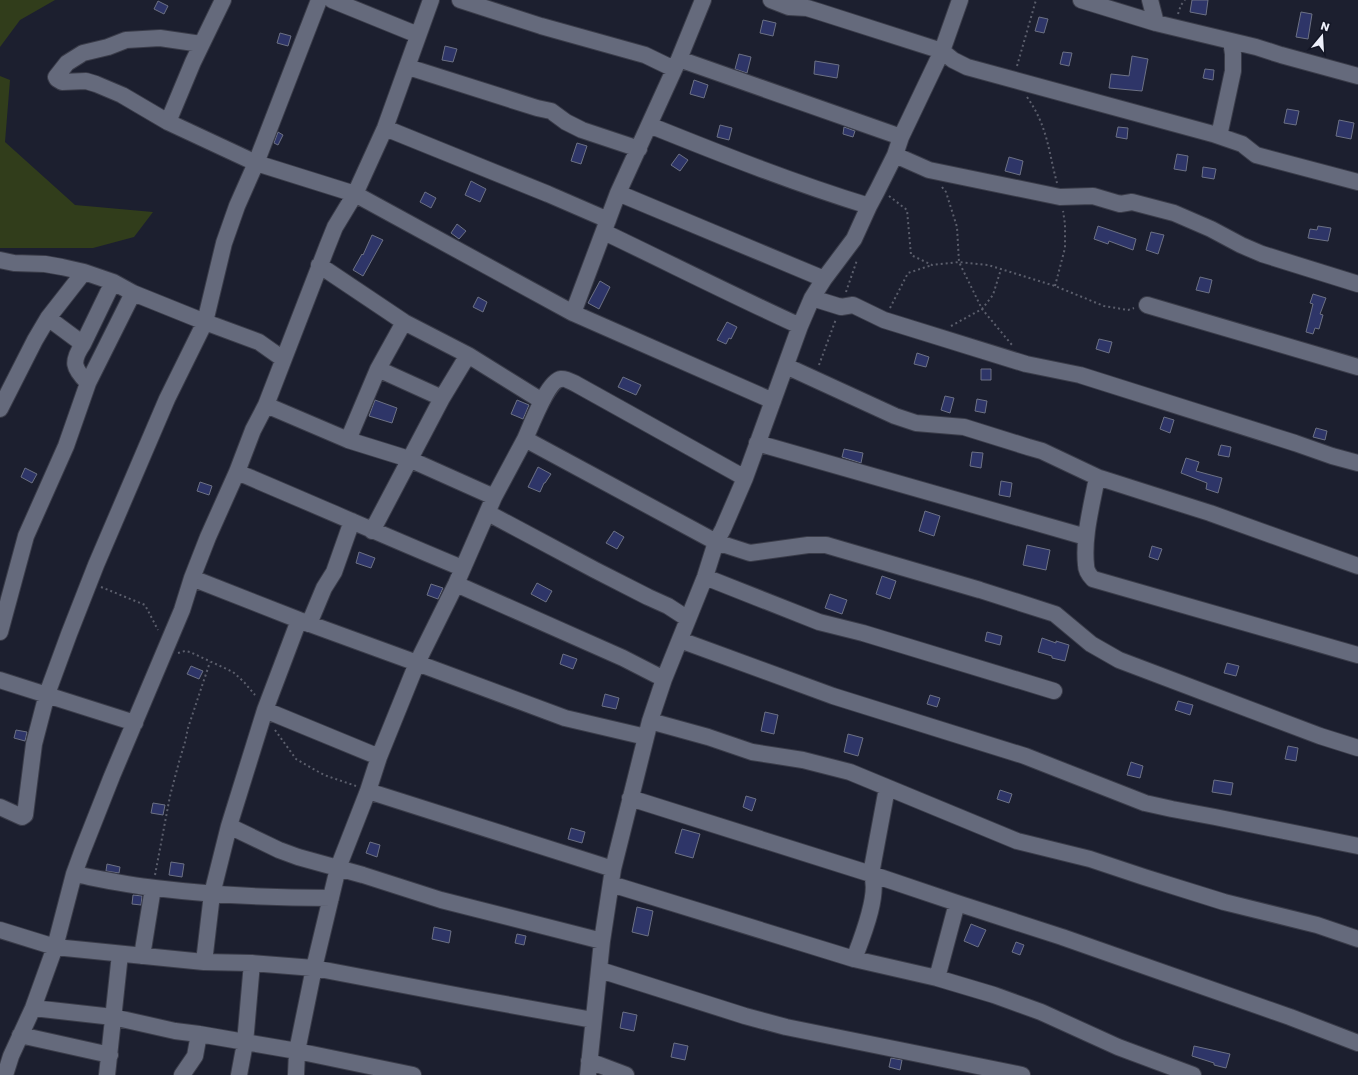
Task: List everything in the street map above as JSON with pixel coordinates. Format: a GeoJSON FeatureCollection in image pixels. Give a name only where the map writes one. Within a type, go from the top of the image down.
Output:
{"type":"FeatureCollection","features":[{"type":"Feature","properties":{"kind":"street"},"geometry":{"type":"LineString","coordinates":[[168,122],[201,44],[223,0]]}},
{"type":"Feature","properties":{"kind":"street"},"geometry":{"type":"LineString","coordinates":[[0,808],[22,817],[24,815],[34,744],[47,694],[89,582],[168,399],[204,322],[224,243],[237,206],[256,163],[319,0]]}},
{"type":"Feature","properties":{"kind":"street"},"geometry":{"type":"LineString","coordinates":[[332,0],[418,35]]}},
{"type":"Feature","properties":{"kind":"street"},"geometry":{"type":"LineString","coordinates":[[5,1075],[5,1055],[20,1035],[33,1008],[55,947],[74,874],[105,793],[182,610],[192,578],[208,537],[266,405],[319,265],[336,227],[355,194],[385,128],[431,0]]}},
{"type":"Feature","properties":{"kind":"street"},"geometry":{"type":"LineString","coordinates":[[460,0],[541,26],[677,64],[901,136]]}},
{"type":"Feature","properties":{"kind":"street"},"geometry":{"type":"LineString","coordinates":[[573,313],[618,193],[677,64],[703,0]]}},
{"type":"Feature","properties":{"kind":"street"},"geometry":{"type":"LineString","coordinates":[[771,0],[789,7],[807,8],[942,50],[952,60],[960,64],[1219,136],[1242,144],[1256,155],[1358,182]]}},
{"type":"Feature","properties":{"kind":"street"},"geometry":{"type":"LineString","coordinates":[[626,1075],[588,1068],[602,941],[612,876],[650,720],[716,542],[723,530],[745,478],[800,326],[812,298],[824,279],[854,239],[895,155],[901,136],[942,50],[960,0]]}},
{"type":"Feature","properties":{"kind":"street"},"geometry":{"type":"LineString","coordinates":[[1081,0],[1156,23],[1231,41],[1358,76]]}},
{"type":"Feature","properties":{"kind":"street"},"geometry":{"type":"LineString","coordinates":[[1150,0],[1156,23]]}},
{"type":"Feature","properties":{"kind":"street"},"geometry":{"type":"LineString","coordinates":[[201,44],[160,38],[126,40],[108,47],[83,53],[67,64],[56,77],[62,82],[86,82],[103,87],[122,95],[168,122],[256,163],[355,194],[573,313],[773,401]]}},
{"type":"Feature","properties":{"kind":"street"},"geometry":{"type":"LineString","coordinates":[[1219,136],[1233,71],[1231,41]]}},
{"type":"Feature","properties":{"kind":"street"},"geometry":{"type":"LineString","coordinates":[[408,67],[551,112],[582,130],[639,149]]}},
{"type":"Feature","properties":{"kind":"street"},"geometry":{"type":"LineString","coordinates":[[649,125],[725,156],[824,192],[869,206]]}},
{"type":"Feature","properties":{"kind":"street"},"geometry":{"type":"LineString","coordinates":[[385,128],[548,194],[673,264],[731,294],[800,326]]}},
{"type":"Feature","properties":{"kind":"street"},"geometry":{"type":"LineString","coordinates":[[895,155],[929,170],[1060,197],[1094,196],[1115,203],[1126,204],[1132,202],[1174,213],[1211,229],[1248,248],[1358,284]]}},
{"type":"Feature","properties":{"kind":"street"},"geometry":{"type":"LineString","coordinates":[[618,193],[824,279]]}},
{"type":"Feature","properties":{"kind":"street"},"geometry":{"type":"LineString","coordinates":[[0,260],[14,263],[45,264],[84,272],[113,282],[133,293],[204,322],[259,342],[283,359]]}},
{"type":"Feature","properties":{"kind":"street"},"geometry":{"type":"LineString","coordinates":[[319,265],[404,322],[468,355],[542,401]]}},
{"type":"Feature","properties":{"kind":"street"},"geometry":{"type":"LineString","coordinates":[[0,409],[35,340],[48,318],[84,272]]}},
{"type":"Feature","properties":{"kind":"street"},"geometry":{"type":"LineString","coordinates":[[88,383],[78,374],[75,367],[75,360],[78,351],[83,344],[113,282]]}},
{"type":"Feature","properties":{"kind":"street"},"geometry":{"type":"LineString","coordinates":[[0,632],[26,536],[66,446],[88,383],[133,293]]}},
{"type":"Feature","properties":{"kind":"street"},"geometry":{"type":"LineString","coordinates":[[812,298],[841,307],[853,305],[884,320],[1026,364],[1080,375],[1358,463]]}},
{"type":"Feature","properties":{"kind":"street"},"geometry":{"type":"LineString","coordinates":[[1147,305],[1358,367]]}},
{"type":"Feature","properties":{"kind":"street"},"geometry":{"type":"LineString","coordinates":[[48,318],[83,344]]}},
{"type":"Feature","properties":{"kind":"street"},"geometry":{"type":"LineString","coordinates":[[348,440],[378,369],[404,322]]}},
{"type":"Feature","properties":{"kind":"street"},"geometry":{"type":"LineString","coordinates":[[372,531],[442,398],[468,355]]}},
{"type":"Feature","properties":{"kind":"street"},"geometry":{"type":"LineString","coordinates":[[786,366],[894,416],[916,423],[964,427],[1042,451],[1097,477],[1210,514],[1358,566]]}},
{"type":"Feature","properties":{"kind":"street"},"geometry":{"type":"LineString","coordinates":[[378,369],[442,398]]}},
{"type":"Feature","properties":{"kind":"street"},"geometry":{"type":"LineString","coordinates":[[296,1075],[297,1050],[314,968],[338,868],[368,791],[379,757],[417,663],[456,584],[494,497],[525,439],[542,401],[551,387],[558,380],[564,379],[576,384],[745,478]]}},
{"type":"Feature","properties":{"kind":"street"},"geometry":{"type":"LineString","coordinates":[[266,405],[348,440],[409,459],[494,497]]}},
{"type":"Feature","properties":{"kind":"street"},"geometry":{"type":"LineString","coordinates":[[525,439],[716,542],[750,553],[808,544],[826,545],[980,590],[1055,614],[1091,644],[1119,660],[1320,736],[1358,748]]}},
{"type":"Feature","properties":{"kind":"street"},"geometry":{"type":"LineString","coordinates":[[757,444],[1086,537]]}},
{"type":"Feature","properties":{"kind":"street"},"geometry":{"type":"LineString","coordinates":[[237,472],[372,531],[462,568]]}},
{"type":"Feature","properties":{"kind":"street"},"geometry":{"type":"LineString","coordinates":[[1097,477],[1086,537],[1086,566],[1088,575],[1093,579],[1358,655]]}},
{"type":"Feature","properties":{"kind":"street"},"geometry":{"type":"LineString","coordinates":[[488,513],[641,594],[668,606],[688,619]]}},
{"type":"Feature","properties":{"kind":"street"},"geometry":{"type":"LineString","coordinates":[[204,962],[212,894],[230,826],[265,710],[304,622],[334,572],[352,521]]}},
{"type":"Feature","properties":{"kind":"street"},"geometry":{"type":"LineString","coordinates":[[704,577],[819,622],[863,633],[1054,690]]}},
{"type":"Feature","properties":{"kind":"street"},"geometry":{"type":"LineString","coordinates":[[192,578],[304,622],[565,718],[646,738]]}},
{"type":"Feature","properties":{"kind":"street"},"geometry":{"type":"LineString","coordinates":[[456,584],[623,658],[664,679]]}},
{"type":"Feature","properties":{"kind":"street"},"geometry":{"type":"LineString","coordinates":[[680,640],[833,696],[1025,756],[1145,802],[1172,809],[1358,846]]}},
{"type":"Feature","properties":{"kind":"street"},"geometry":{"type":"LineString","coordinates":[[0,680],[135,723]]}},
{"type":"Feature","properties":{"kind":"street"},"geometry":{"type":"LineString","coordinates":[[265,710],[379,757]]}},
{"type":"Feature","properties":{"kind":"street"},"geometry":{"type":"LineString","coordinates":[[650,720],[752,752],[804,760],[850,772],[1017,841],[1090,859],[1224,902],[1317,925],[1358,938]]}},
{"type":"Feature","properties":{"kind":"street"},"geometry":{"type":"LineString","coordinates":[[854,959],[866,928],[873,895],[874,882],[870,874],[887,788]]}},
{"type":"Feature","properties":{"kind":"street"},"geometry":{"type":"LineString","coordinates":[[368,791],[854,959],[937,978],[994,995],[1040,1012],[1118,1047],[1193,1075]]}},
{"type":"Feature","properties":{"kind":"street"},"geometry":{"type":"LineString","coordinates":[[630,798],[870,874],[1138,963],[1358,1043]]}},
{"type":"Feature","properties":{"kind":"street"},"geometry":{"type":"LineString","coordinates":[[230,826],[279,850],[441,900],[602,941]]}},
{"type":"Feature","properties":{"kind":"street"},"geometry":{"type":"LineString","coordinates":[[74,874],[153,888],[212,894],[278,898],[331,898]]}},
{"type":"Feature","properties":{"kind":"street"},"geometry":{"type":"LineString","coordinates":[[142,956],[153,888]]}},
{"type":"Feature","properties":{"kind":"street"},"geometry":{"type":"LineString","coordinates":[[937,978],[957,904]]}},
{"type":"Feature","properties":{"kind":"street"},"geometry":{"type":"LineString","coordinates":[[0,930],[55,947],[204,962],[252,963],[314,968],[593,1020]]}},
{"type":"Feature","properties":{"kind":"street"},"geometry":{"type":"LineString","coordinates":[[107,1075],[120,954]]}},
{"type":"Feature","properties":{"kind":"street"},"geometry":{"type":"LineString","coordinates":[[239,1075],[245,1043],[252,963]]}},
{"type":"Feature","properties":{"kind":"street"},"geometry":{"type":"LineString","coordinates":[[600,970],[745,1016],[786,1027],[1022,1075]]}},
{"type":"Feature","properties":{"kind":"street"},"geometry":{"type":"LineString","coordinates":[[33,1008],[113,1017],[175,1032],[199,1034],[245,1043],[297,1050],[413,1075]]}},
{"type":"Feature","properties":{"kind":"street"},"geometry":{"type":"LineString","coordinates":[[182,1075],[195,1056],[199,1034]]}},
{"type":"Feature","properties":{"kind":"street"},"geometry":{"type":"LineString","coordinates":[[20,1035],[110,1055]]}},
{"type":"Feature","properties":{"kind":"path"},"geometry":{"type":"LineString","coordinates":[[1036,0],[1014,79],[1042,122],[1048,140],[1060,197],[1065,224],[1066,248],[1055,286]]}},
{"type":"Feature","properties":{"kind":"path"},"geometry":{"type":"LineString","coordinates":[[1175,27],[1181,5],[1185,0]]}},
{"type":"Feature","properties":{"kind":"path"},"geometry":{"type":"LineString","coordinates":[[942,187],[946,192],[957,227],[959,262],[982,309],[1014,348]]}},
{"type":"Feature","properties":{"kind":"path"},"geometry":{"type":"LineString","coordinates":[[877,192],[884,192],[907,210],[911,255],[932,265]]}},
{"type":"Feature","properties":{"kind":"path"},"geometry":{"type":"LineString","coordinates":[[814,378],[841,307],[857,258]]}},
{"type":"Feature","properties":{"kind":"path"},"geometry":{"type":"LineString","coordinates":[[884,320],[908,273],[932,265],[959,262],[988,265],[1055,286],[1104,306],[1128,310],[1147,305]]}},
{"type":"Feature","properties":{"kind":"path"},"geometry":{"type":"LineString","coordinates":[[948,339],[950,327],[982,309],[993,295],[1001,269]]}},
{"type":"Feature","properties":{"kind":"path"},"geometry":{"type":"LineString","coordinates":[[89,582],[145,605],[167,646]]}},
{"type":"Feature","properties":{"kind":"path"},"geometry":{"type":"LineString","coordinates":[[153,888],[172,789],[188,728],[210,662]]}},
{"type":"Feature","properties":{"kind":"green space"},"geometry":{"type":"Polygon","coordinates":[[[0,0],[55,0],[20,20],[0,47],[0,0]]]}},
{"type":"Feature","properties":{"kind":"green space"},"geometry":{"type":"Polygon","coordinates":[[[0,76],[10,80],[5,142],[75,205],[153,212],[134,237],[93,248],[0,248],[0,76]]]}},
{"type":"Feature","properties":{"kind":"building"},"geometry":{"type":"Polygon","coordinates":[[[1192,0],[1208,0],[1206,15],[1190,12],[1192,0]]]}},
{"type":"Feature","properties":{"kind":"building"},"geometry":{"type":"Polygon","coordinates":[[[158,1],[168,6],[164,14],[154,9],[158,1]]]}},
{"type":"Feature","properties":{"kind":"building"},"geometry":{"type":"Polygon","coordinates":[[[1301,12],[1312,14],[1308,39],[1296,37],[1301,12]]]}},
{"type":"Feature","properties":{"kind":"building"},"geometry":{"type":"Polygon","coordinates":[[[1039,17],[1048,19],[1044,33],[1035,31],[1039,17]]]}},
{"type":"Feature","properties":{"kind":"building"},"geometry":{"type":"Polygon","coordinates":[[[763,20],[776,23],[773,36],[760,33],[763,20]]]}},
{"type":"Feature","properties":{"kind":"building"},"geometry":{"type":"Polygon","coordinates":[[[280,33],[291,36],[288,46],[277,43],[280,33]]]}},
{"type":"Feature","properties":{"kind":"building"},"geometry":{"type":"Polygon","coordinates":[[[445,46],[457,49],[453,62],[442,60],[445,46]]]}},
{"type":"Feature","properties":{"kind":"building"},"geometry":{"type":"Polygon","coordinates":[[[1063,52],[1072,53],[1069,66],[1060,64],[1063,52]]]}},
{"type":"Feature","properties":{"kind":"building"},"geometry":{"type":"Polygon","coordinates":[[[739,54],[751,57],[747,73],[735,69],[739,54]]]}},
{"type":"Feature","properties":{"kind":"building"},"geometry":{"type":"Polygon","coordinates":[[[1132,56],[1148,59],[1142,91],[1109,88],[1111,74],[1129,76],[1132,56]]]}},
{"type":"Feature","properties":{"kind":"building"},"geometry":{"type":"Polygon","coordinates":[[[815,61],[839,65],[837,78],[814,74],[815,61]]]}},
{"type":"Feature","properties":{"kind":"building"},"geometry":{"type":"Polygon","coordinates":[[[1205,69],[1214,70],[1213,80],[1203,78],[1205,69]]]}},
{"type":"Feature","properties":{"kind":"building"},"geometry":{"type":"Polygon","coordinates":[[[694,80],[708,85],[704,98],[690,94],[694,80]]]}},
{"type":"Feature","properties":{"kind":"building"},"geometry":{"type":"Polygon","coordinates":[[[1287,109],[1299,111],[1296,125],[1284,123],[1287,109]]]}},
{"type":"Feature","properties":{"kind":"building"},"geometry":{"type":"Polygon","coordinates":[[[1339,120],[1354,123],[1351,139],[1336,136],[1339,120]]]}},
{"type":"Feature","properties":{"kind":"building"},"geometry":{"type":"Polygon","coordinates":[[[720,125],[732,128],[729,140],[717,137],[720,125]]]}},
{"type":"Feature","properties":{"kind":"building"},"geometry":{"type":"Polygon","coordinates":[[[844,127],[855,131],[853,137],[843,134],[844,127]]]}},
{"type":"Feature","properties":{"kind":"building"},"geometry":{"type":"Polygon","coordinates":[[[1118,127],[1128,128],[1127,139],[1116,137],[1118,127]]]}},
{"type":"Feature","properties":{"kind":"building"},"geometry":{"type":"Polygon","coordinates":[[[278,132],[283,135],[278,145],[274,143],[278,132]]]}},
{"type":"Feature","properties":{"kind":"building"},"geometry":{"type":"Polygon","coordinates":[[[577,143],[587,146],[581,164],[571,161],[577,143]]]}},
{"type":"Feature","properties":{"kind":"building"},"geometry":{"type":"Polygon","coordinates":[[[679,154],[688,160],[680,171],[671,165],[679,154]]]}},
{"type":"Feature","properties":{"kind":"building"},"geometry":{"type":"Polygon","coordinates":[[[1177,154],[1188,156],[1186,171],[1174,169],[1177,154]]]}},
{"type":"Feature","properties":{"kind":"building"},"geometry":{"type":"Polygon","coordinates":[[[1009,157],[1023,161],[1020,175],[1005,171],[1009,157]]]}},
{"type":"Feature","properties":{"kind":"building"},"geometry":{"type":"Polygon","coordinates":[[[1203,167],[1216,169],[1214,179],[1202,177],[1203,167]]]}},
{"type":"Feature","properties":{"kind":"building"},"geometry":{"type":"Polygon","coordinates":[[[471,181],[486,189],[480,202],[465,195],[471,181]]]}},
{"type":"Feature","properties":{"kind":"building"},"geometry":{"type":"Polygon","coordinates":[[[425,192],[436,198],[431,208],[420,202],[425,192]]]}},
{"type":"Feature","properties":{"kind":"building"},"geometry":{"type":"Polygon","coordinates":[[[457,224],[466,231],[459,239],[451,233],[457,224]]]}},
{"type":"Feature","properties":{"kind":"building"},"geometry":{"type":"Polygon","coordinates":[[[1098,226],[1136,239],[1133,250],[1109,241],[1108,244],[1094,239],[1098,226]]]}},
{"type":"Feature","properties":{"kind":"building"},"geometry":{"type":"Polygon","coordinates":[[[1318,226],[1331,228],[1328,241],[1308,238],[1310,229],[1317,230],[1318,226]]]}},
{"type":"Feature","properties":{"kind":"building"},"geometry":{"type":"Polygon","coordinates":[[[1151,232],[1164,235],[1158,254],[1146,250],[1151,232]]]}},
{"type":"Feature","properties":{"kind":"building"},"geometry":{"type":"Polygon","coordinates":[[[372,235],[383,240],[363,276],[353,270],[362,254],[363,255],[372,235]]]}},
{"type":"Feature","properties":{"kind":"building"},"geometry":{"type":"Polygon","coordinates":[[[1200,277],[1212,280],[1209,293],[1196,290],[1200,277]]]}},
{"type":"Feature","properties":{"kind":"building"},"geometry":{"type":"Polygon","coordinates":[[[600,281],[610,287],[599,309],[588,303],[600,281]]]}},
{"type":"Feature","properties":{"kind":"building"},"geometry":{"type":"Polygon","coordinates":[[[1313,294],[1326,298],[1320,314],[1323,315],[1319,329],[1315,328],[1313,334],[1306,332],[1313,304],[1310,303],[1313,294]]]}},
{"type":"Feature","properties":{"kind":"building"},"geometry":{"type":"Polygon","coordinates":[[[478,297],[487,302],[483,312],[473,307],[478,297]]]}},
{"type":"Feature","properties":{"kind":"building"},"geometry":{"type":"Polygon","coordinates":[[[727,322],[737,327],[731,339],[729,338],[726,344],[717,340],[727,322]]]}},
{"type":"Feature","properties":{"kind":"building"},"geometry":{"type":"Polygon","coordinates":[[[1099,339],[1112,342],[1109,353],[1096,349],[1099,339]]]}},
{"type":"Feature","properties":{"kind":"building"},"geometry":{"type":"Polygon","coordinates":[[[917,353],[929,357],[926,367],[914,364],[917,353]]]}},
{"type":"Feature","properties":{"kind":"building"},"geometry":{"type":"Polygon","coordinates":[[[981,369],[991,369],[991,380],[981,380],[981,369]]]}},
{"type":"Feature","properties":{"kind":"building"},"geometry":{"type":"Polygon","coordinates":[[[623,377],[641,385],[636,395],[618,387],[623,377]]]}},
{"type":"Feature","properties":{"kind":"building"},"geometry":{"type":"Polygon","coordinates":[[[945,396],[954,398],[950,413],[941,410],[945,396]]]}},
{"type":"Feature","properties":{"kind":"building"},"geometry":{"type":"Polygon","coordinates":[[[977,399],[987,401],[985,413],[975,411],[977,399]]]}},
{"type":"Feature","properties":{"kind":"building"},"geometry":{"type":"Polygon","coordinates":[[[375,400],[397,408],[392,423],[369,416],[375,400]]]}},
{"type":"Feature","properties":{"kind":"building"},"geometry":{"type":"Polygon","coordinates":[[[517,400],[529,405],[523,419],[511,414],[517,400]]]}},
{"type":"Feature","properties":{"kind":"building"},"geometry":{"type":"Polygon","coordinates":[[[1164,417],[1174,420],[1170,433],[1160,429],[1164,417]]]}},
{"type":"Feature","properties":{"kind":"building"},"geometry":{"type":"Polygon","coordinates":[[[1316,428],[1327,431],[1325,440],[1313,437],[1316,428]]]}},
{"type":"Feature","properties":{"kind":"building"},"geometry":{"type":"Polygon","coordinates":[[[1221,445],[1231,447],[1229,457],[1218,455],[1221,445]]]}},
{"type":"Feature","properties":{"kind":"building"},"geometry":{"type":"Polygon","coordinates":[[[844,449],[863,453],[861,463],[842,457],[844,449]]]}},
{"type":"Feature","properties":{"kind":"building"},"geometry":{"type":"Polygon","coordinates":[[[972,452],[983,453],[981,468],[970,466],[972,452]]]}},
{"type":"Feature","properties":{"kind":"building"},"geometry":{"type":"Polygon","coordinates":[[[1186,458],[1199,462],[1196,471],[1222,478],[1218,493],[1206,489],[1207,483],[1181,473],[1186,458]]]}},
{"type":"Feature","properties":{"kind":"building"},"geometry":{"type":"Polygon","coordinates":[[[538,467],[551,474],[544,483],[540,492],[528,487],[538,467]]]}},
{"type":"Feature","properties":{"kind":"building"},"geometry":{"type":"Polygon","coordinates":[[[25,468],[37,474],[32,483],[21,477],[25,468]]]}},
{"type":"Feature","properties":{"kind":"building"},"geometry":{"type":"Polygon","coordinates":[[[1001,481],[1012,483],[1010,497],[999,495],[1001,481]]]}},
{"type":"Feature","properties":{"kind":"building"},"geometry":{"type":"Polygon","coordinates":[[[200,482],[212,486],[209,495],[197,491],[200,482]]]}},
{"type":"Feature","properties":{"kind":"building"},"geometry":{"type":"Polygon","coordinates":[[[925,511],[940,516],[934,536],[919,531],[925,511]]]}},
{"type":"Feature","properties":{"kind":"building"},"geometry":{"type":"Polygon","coordinates":[[[614,531],[624,537],[617,549],[606,543],[614,531]]]}},
{"type":"Feature","properties":{"kind":"building"},"geometry":{"type":"Polygon","coordinates":[[[1027,545],[1050,550],[1046,570],[1023,565],[1027,545]]]}},
{"type":"Feature","properties":{"kind":"building"},"geometry":{"type":"Polygon","coordinates":[[[1152,546],[1162,549],[1158,560],[1149,557],[1152,546]]]}},
{"type":"Feature","properties":{"kind":"building"},"geometry":{"type":"Polygon","coordinates":[[[359,552],[375,558],[371,568],[356,563],[359,552]]]}},
{"type":"Feature","properties":{"kind":"building"},"geometry":{"type":"Polygon","coordinates":[[[882,576],[896,581],[890,599],[876,594],[882,576]]]}},
{"type":"Feature","properties":{"kind":"building"},"geometry":{"type":"Polygon","coordinates":[[[537,583],[552,591],[546,602],[531,594],[537,583]]]}},
{"type":"Feature","properties":{"kind":"building"},"geometry":{"type":"Polygon","coordinates":[[[431,584],[443,588],[438,599],[427,595],[431,584]]]}},
{"type":"Feature","properties":{"kind":"building"},"geometry":{"type":"Polygon","coordinates":[[[830,594],[847,600],[842,614],[825,608],[830,594]]]}},
{"type":"Feature","properties":{"kind":"building"},"geometry":{"type":"Polygon","coordinates":[[[987,632],[1002,636],[1000,645],[985,641],[987,632]]]}},
{"type":"Feature","properties":{"kind":"building"},"geometry":{"type":"Polygon","coordinates":[[[1042,638],[1056,643],[1056,641],[1069,645],[1065,661],[1052,658],[1052,656],[1038,652],[1042,638]]]}},
{"type":"Feature","properties":{"kind":"building"},"geometry":{"type":"Polygon","coordinates":[[[563,654],[577,659],[573,669],[560,664],[563,654]]]}},
{"type":"Feature","properties":{"kind":"building"},"geometry":{"type":"Polygon","coordinates":[[[1227,663],[1239,666],[1236,676],[1224,673],[1227,663]]]}},
{"type":"Feature","properties":{"kind":"building"},"geometry":{"type":"Polygon","coordinates":[[[191,666],[203,671],[199,679],[187,674],[191,666]]]}},
{"type":"Feature","properties":{"kind":"building"},"geometry":{"type":"Polygon","coordinates":[[[605,694],[619,698],[616,709],[602,706],[605,694]]]}},
{"type":"Feature","properties":{"kind":"building"},"geometry":{"type":"Polygon","coordinates":[[[930,695],[940,698],[937,707],[927,704],[930,695]]]}},
{"type":"Feature","properties":{"kind":"building"},"geometry":{"type":"Polygon","coordinates":[[[1178,701],[1193,705],[1190,715],[1175,710],[1178,701]]]}},
{"type":"Feature","properties":{"kind":"building"},"geometry":{"type":"Polygon","coordinates":[[[765,712],[778,715],[774,734],[761,731],[765,712]]]}},
{"type":"Feature","properties":{"kind":"building"},"geometry":{"type":"Polygon","coordinates":[[[16,730],[27,732],[25,741],[14,738],[16,730]]]}},
{"type":"Feature","properties":{"kind":"building"},"geometry":{"type":"Polygon","coordinates":[[[848,734],[863,738],[858,756],[844,752],[848,734]]]}},
{"type":"Feature","properties":{"kind":"building"},"geometry":{"type":"Polygon","coordinates":[[[1288,746],[1298,748],[1296,761],[1285,759],[1288,746]]]}},
{"type":"Feature","properties":{"kind":"building"},"geometry":{"type":"Polygon","coordinates":[[[1131,762],[1143,766],[1140,778],[1127,775],[1131,762]]]}},
{"type":"Feature","properties":{"kind":"building"},"geometry":{"type":"Polygon","coordinates":[[[1214,780],[1233,783],[1231,795],[1212,792],[1214,780]]]}},
{"type":"Feature","properties":{"kind":"building"},"geometry":{"type":"Polygon","coordinates":[[[1000,790],[1012,794],[1009,803],[997,799],[1000,790]]]}},
{"type":"Feature","properties":{"kind":"building"},"geometry":{"type":"Polygon","coordinates":[[[746,796],[756,799],[752,811],[743,807],[746,796]]]}},
{"type":"Feature","properties":{"kind":"building"},"geometry":{"type":"Polygon","coordinates":[[[153,803],[165,805],[163,815],[151,813],[153,803]]]}},
{"type":"Feature","properties":{"kind":"building"},"geometry":{"type":"Polygon","coordinates":[[[571,828],[585,832],[582,843],[568,839],[571,828]]]}},
{"type":"Feature","properties":{"kind":"building"},"geometry":{"type":"Polygon","coordinates":[[[682,829],[700,834],[693,858],[675,853],[682,829]]]}},
{"type":"Feature","properties":{"kind":"building"},"geometry":{"type":"Polygon","coordinates":[[[370,842],[380,845],[377,857],[366,853],[370,842]]]}},
{"type":"Feature","properties":{"kind":"building"},"geometry":{"type":"Polygon","coordinates":[[[171,862],[184,864],[182,877],[169,875],[171,862]]]}},
{"type":"Feature","properties":{"kind":"building"},"geometry":{"type":"Polygon","coordinates":[[[107,864],[120,867],[119,873],[106,871],[107,864]]]}},
{"type":"Feature","properties":{"kind":"building"},"geometry":{"type":"Polygon","coordinates":[[[133,895],[142,896],[141,905],[132,904],[133,895]]]}},
{"type":"Feature","properties":{"kind":"building"},"geometry":{"type":"Polygon","coordinates":[[[637,907],[653,911],[648,936],[632,932],[637,907]]]}},
{"type":"Feature","properties":{"kind":"building"},"geometry":{"type":"Polygon","coordinates":[[[971,924],[986,930],[978,947],[964,941],[971,924]]]}},
{"type":"Feature","properties":{"kind":"building"},"geometry":{"type":"Polygon","coordinates":[[[434,927],[451,931],[449,943],[432,939],[434,927]]]}},
{"type":"Feature","properties":{"kind":"building"},"geometry":{"type":"Polygon","coordinates":[[[517,934],[526,936],[524,945],[515,943],[517,934]]]}},
{"type":"Feature","properties":{"kind":"building"},"geometry":{"type":"Polygon","coordinates":[[[1016,942],[1024,945],[1020,955],[1012,952],[1016,942]]]}},
{"type":"Feature","properties":{"kind":"building"},"geometry":{"type":"Polygon","coordinates":[[[623,1012],[637,1015],[634,1031],[620,1028],[623,1012]]]}},
{"type":"Feature","properties":{"kind":"building"},"geometry":{"type":"Polygon","coordinates":[[[674,1043],[688,1046],[685,1060],[671,1057],[674,1043]]]}},
{"type":"Feature","properties":{"kind":"building"},"geometry":{"type":"Polygon","coordinates":[[[1194,1046],[1230,1054],[1226,1068],[1192,1056],[1194,1046]]]}},
{"type":"Feature","properties":{"kind":"building"},"geometry":{"type":"Polygon","coordinates":[[[891,1058],[902,1060],[900,1070],[889,1067],[891,1058]]]}}]}
